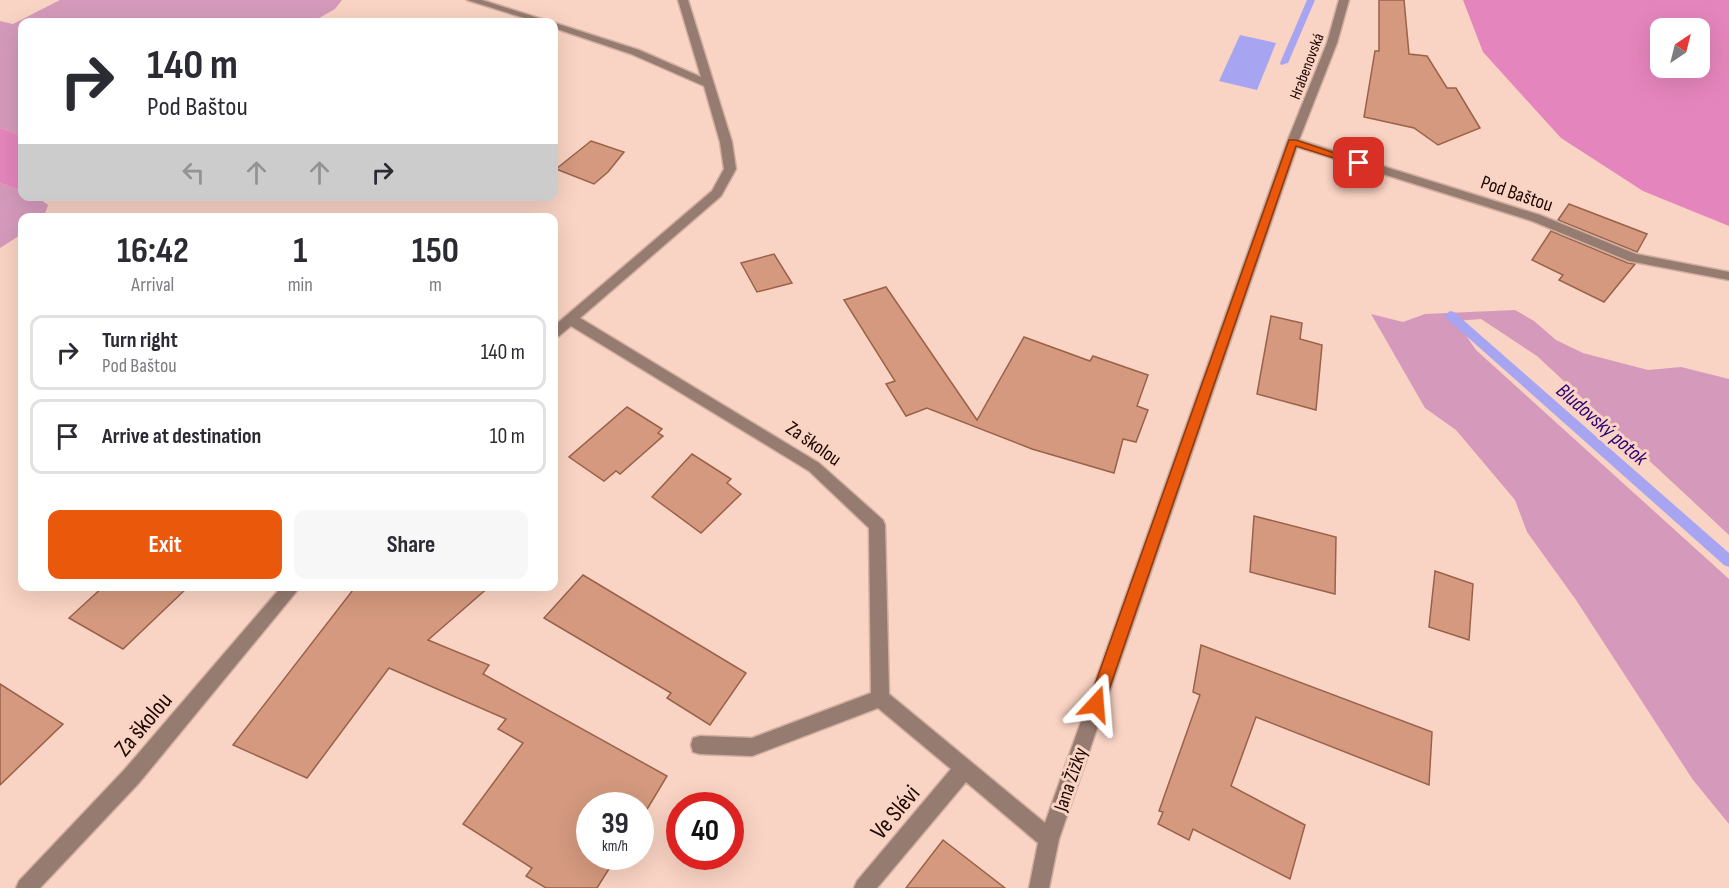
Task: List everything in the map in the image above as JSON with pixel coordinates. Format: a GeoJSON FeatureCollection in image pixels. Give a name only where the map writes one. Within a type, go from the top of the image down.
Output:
{"type":"FeatureCollection","features":[{"type":"Feature","properties":{"kind":"street"},"geometry":{"type":"LineString","coordinates":[[472,0],[533,18]]}},
{"type":"Feature","properties":{"kind":"street"},"geometry":{"type":"LineString","coordinates":[[558,330],[717,193],[730,169],[726,142],[706,83],[683,0]]}},
{"type":"Feature","properties":{"kind":"street","name":"Hrabenovská"},"geometry":{"type":"LineString","coordinates":[[1293,142],[1332,43],[1344,0]]}},
{"type":"Feature","properties":{"kind":"street"},"geometry":{"type":"LineString","coordinates":[[558,26],[635,51],[706,83]]}},
{"type":"Feature","properties":{"kind":"street","name":"Pod Baštou"},"geometry":{"type":"LineString","coordinates":[[1293,142],[1536,218],[1633,258],[1729,276]]}},
{"type":"Feature","properties":{"kind":"street","name":"Jana Žižky"},"geometry":{"type":"LineString","coordinates":[[1039,888],[1049,839],[1293,142]]}},
{"type":"Feature","properties":{"kind":"street","name":"Za školou"},"geometry":{"type":"LineString","coordinates":[[570,320],[814,467],[877,525],[880,698]]}},
{"type":"Feature","properties":{"kind":"street","name":"Za školou"},"geometry":{"type":"LineString","coordinates":[[26,888],[132,776],[289,591]]}},
{"type":"Feature","properties":{"kind":"street"},"geometry":{"type":"LineString","coordinates":[[700,745],[752,747],[880,698]]}},
{"type":"Feature","properties":{"kind":"street","name":"Jana Žižky"},"geometry":{"type":"LineString","coordinates":[[880,698],[1049,839]]}},
{"type":"Feature","properties":{"kind":"street","name":"Ve Slévi"},"geometry":{"type":"LineString","coordinates":[[864,888],[964,768]]}},
{"type":"Feature","properties":{"kind":"shaded area"},"geometry":{"type":"Polygon","coordinates":[[[60,0],[342,0],[335,9],[319,18],[25,18],[60,0]]]}},
{"type":"Feature","properties":{"kind":"shaded area"},"geometry":{"type":"Polygon","coordinates":[[[1463,0],[1729,0],[1729,226],[1643,191],[1561,138],[1483,52],[1463,0]]]}},
{"type":"Feature","properties":{"kind":"shaded area"},"geometry":{"type":"Polygon","coordinates":[[[0,21],[13,24],[18,21],[18,135],[0,128],[0,21]]]}},
{"type":"Feature","properties":{"kind":"shaded area"},"geometry":{"type":"Polygon","coordinates":[[[0,128],[18,135],[18,190],[0,183],[0,128]]]}},
{"type":"Feature","properties":{"kind":"shaded area"},"geometry":{"type":"Polygon","coordinates":[[[0,183],[18,190],[18,201],[42,201],[48,205],[45,213],[18,213],[18,237],[0,248],[0,183]]]}},
{"type":"Feature","properties":{"kind":"shaded area"},"geometry":{"type":"Polygon","coordinates":[[[1515,310],[1534,321],[1556,340],[1583,353],[1648,370],[1681,367],[1729,379],[1729,535],[1537,356],[1481,319],[1456,321],[1476,350],[1729,579],[1729,824],[1693,780],[1576,600],[1527,532],[1515,500],[1456,430],[1425,408],[1371,314],[1403,322],[1425,314],[1515,310]]]}},
{"type":"Feature","properties":{"kind":"water"},"geometry":{"type":"Polygon","coordinates":[[[1240,35],[1276,43],[1257,90],[1219,81],[1240,35]]]}},
{"type":"Feature","properties":{"kind":"building"},"geometry":{"type":"Polygon","coordinates":[[[1379,0],[1404,0],[1409,54],[1427,56],[1447,88],[1456,88],[1480,128],[1438,145],[1414,128],[1364,117],[1375,51],[1379,51],[1379,0]]]}},
{"type":"Feature","properties":{"kind":"building"},"geometry":{"type":"Polygon","coordinates":[[[591,141],[624,152],[608,172],[594,184],[558,170],[558,167],[591,141]]]}},
{"type":"Feature","properties":{"kind":"building"},"geometry":{"type":"Polygon","coordinates":[[[1569,204],[1647,234],[1637,252],[1558,220],[1569,204]]]}},
{"type":"Feature","properties":{"kind":"building"},"geometry":{"type":"Polygon","coordinates":[[[1551,231],[1635,264],[1604,302],[1559,280],[1563,275],[1532,260],[1551,231]]]}},
{"type":"Feature","properties":{"kind":"building"},"geometry":{"type":"Polygon","coordinates":[[[774,254],[792,283],[757,292],[741,263],[774,254]]]}},
{"type":"Feature","properties":{"kind":"building"},"geometry":{"type":"Polygon","coordinates":[[[886,287],[977,420],[1024,337],[1090,361],[1093,356],[1148,375],[1137,406],[1148,410],[1136,442],[1123,439],[1114,473],[1032,449],[927,408],[906,416],[886,384],[895,381],[844,300],[886,287]]]}},
{"type":"Feature","properties":{"kind":"building"},"geometry":{"type":"Polygon","coordinates":[[[1271,316],[1302,323],[1300,339],[1322,345],[1316,410],[1257,394],[1271,316]]]}},
{"type":"Feature","properties":{"kind":"building"},"geometry":{"type":"Polygon","coordinates":[[[627,407],[662,429],[658,433],[663,436],[620,474],[616,471],[604,481],[569,457],[627,407]]]}},
{"type":"Feature","properties":{"kind":"building"},"geometry":{"type":"Polygon","coordinates":[[[692,454],[731,479],[727,483],[741,494],[701,533],[652,497],[692,454]]]}},
{"type":"Feature","properties":{"kind":"building"},"geometry":{"type":"Polygon","coordinates":[[[1254,516],[1336,537],[1335,594],[1250,572],[1254,516]]]}},
{"type":"Feature","properties":{"kind":"building"},"geometry":{"type":"Polygon","coordinates":[[[1435,571],[1473,584],[1469,640],[1429,627],[1435,571]]]}},
{"type":"Feature","properties":{"kind":"building"},"geometry":{"type":"Polygon","coordinates":[[[583,575],[746,673],[710,725],[667,698],[671,693],[544,618],[583,575]]]}},
{"type":"Feature","properties":{"kind":"building"},"geometry":{"type":"Polygon","coordinates":[[[99,591],[184,591],[123,649],[69,618],[99,591]]]}},
{"type":"Feature","properties":{"kind":"building"},"geometry":{"type":"Polygon","coordinates":[[[352,591],[484,591],[428,640],[489,665],[483,674],[667,776],[654,798],[654,792],[576,792],[576,870],[608,870],[597,888],[546,888],[526,876],[532,868],[463,824],[523,743],[498,729],[506,719],[389,668],[307,778],[233,745],[352,591]]]}},
{"type":"Feature","properties":{"kind":"building"},"geometry":{"type":"Polygon","coordinates":[[[1201,645],[1432,732],[1429,785],[1256,717],[1231,786],[1305,825],[1290,879],[1193,829],[1189,840],[1158,824],[1163,812],[1159,811],[1200,695],[1193,692],[1201,645]]]}},
{"type":"Feature","properties":{"kind":"building"},"geometry":{"type":"Polygon","coordinates":[[[0,684],[63,724],[0,785],[0,684]]]}},
{"type":"Feature","properties":{"kind":"building"},"geometry":{"type":"Polygon","coordinates":[[[943,840],[1005,888],[906,888],[943,840]]]}},
{"type":"Feature","properties":{"kind":"waterway","name":"Bludovský potok"},"geometry":{"type":"LineString","coordinates":[[1284,63],[1311,0]]}},
{"type":"Feature","properties":{"kind":"waterway","name":"Bludovský potok"},"geometry":{"type":"LineString","coordinates":[[1450,315],[1729,561]]}},
{"type":"Feature","properties":{"kind":"route"},"geometry":{"type":"LineString","coordinates":[[1096,704],[1293,142],[1359,163]]}}]}
